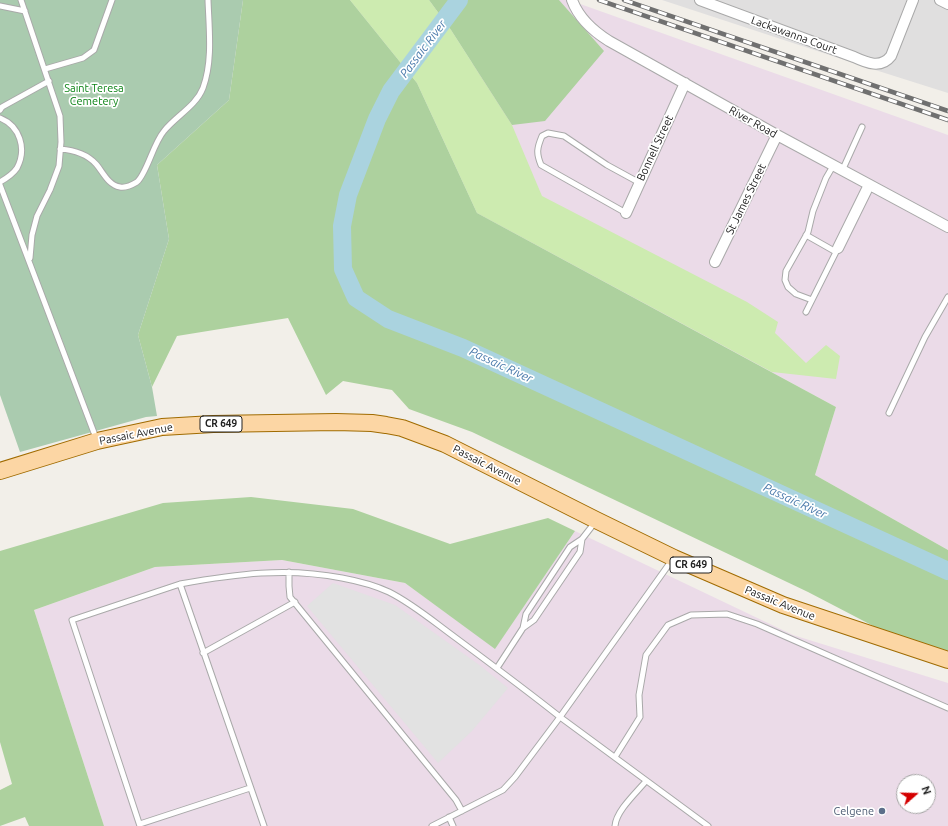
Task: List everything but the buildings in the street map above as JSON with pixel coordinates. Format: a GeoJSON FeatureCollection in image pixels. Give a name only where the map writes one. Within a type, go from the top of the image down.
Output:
{"type":"FeatureCollection","features":[{"type":"Feature","properties":{"kind":"main road","name":"Passaic Avenue"},"geometry":{"type":"LineString","coordinates":[[0,471],[98,441],[144,430],[180,425],[336,422],[372,423],[402,428],[445,444],[674,558],[783,605],[948,660]]}},
{"type":"Feature","properties":{"kind":"street","name":"River Road"},"geometry":{"type":"LineString","coordinates":[[572,0],[579,14],[598,34],[777,135],[948,228]]}},
{"type":"Feature","properties":{"kind":"street","name":"Lackawanna Court"},"geometry":{"type":"LineString","coordinates":[[700,0],[854,57],[869,64],[885,63],[889,59],[913,0]]}},
{"type":"Feature","properties":{"kind":"street"},"geometry":{"type":"LineString","coordinates":[[940,0],[948,4]]}},
{"type":"Feature","properties":{"kind":"street","name":"Bonnell Street"},"geometry":{"type":"LineString","coordinates":[[626,213],[685,84]]}},
{"type":"Feature","properties":{"kind":"street","name":"St James Street"},"geometry":{"type":"LineString","coordinates":[[714,262],[777,135]]}},
{"type":"Feature","properties":{"kind":"street"},"geometry":{"type":"LineString","coordinates":[[837,250],[869,185]]}},
{"type":"Feature","properties":{"kind":"lane"},"geometry":{"type":"LineString","coordinates":[[21,0],[60,116],[59,166],[50,190],[37,216],[32,236],[29,261]]}},
{"type":"Feature","properties":{"kind":"lane"},"geometry":{"type":"LineString","coordinates":[[45,69],[83,58],[94,50],[112,0]]}},
{"type":"Feature","properties":{"kind":"lane"},"geometry":{"type":"LineString","coordinates":[[60,149],[71,150],[85,156],[95,164],[108,181],[119,187],[128,186],[137,181],[144,172],[156,144],[164,131],[197,98],[203,88],[209,55],[208,0]]}},
{"type":"Feature","properties":{"kind":"lane"},"geometry":{"type":"LineString","coordinates":[[0,6],[25,11]]}},
{"type":"Feature","properties":{"kind":"lane"},"geometry":{"type":"LineString","coordinates":[[0,110],[2,107],[49,81]]}},
{"type":"Feature","properties":{"kind":"lane"},"geometry":{"type":"LineString","coordinates":[[0,118],[6,120],[14,128],[20,137],[22,148],[21,159],[16,169],[9,177],[0,182]]}},
{"type":"Feature","properties":{"kind":"lane"},"geometry":{"type":"LineString","coordinates":[[812,300],[796,294],[788,287],[785,280],[786,271],[806,235],[813,211],[826,178],[838,168],[862,127]]}},
{"type":"Feature","properties":{"kind":"lane"},"geometry":{"type":"LineString","coordinates":[[626,213],[541,165],[537,155],[542,136],[548,133],[564,136],[640,183]]}},
{"type":"Feature","properties":{"kind":"lane"},"geometry":{"type":"LineString","coordinates":[[0,185],[98,441]]}},
{"type":"Feature","properties":{"kind":"lane"},"geometry":{"type":"LineString","coordinates":[[806,235],[837,250],[806,312]]}},
{"type":"Feature","properties":{"kind":"lane"},"geometry":{"type":"LineString","coordinates":[[889,413],[925,337],[948,297]]}},
{"type":"Feature","properties":{"kind":"lane"},"geometry":{"type":"LineString","coordinates":[[497,668],[523,628],[526,614],[570,546],[582,539],[596,520]]}},
{"type":"Feature","properties":{"kind":"lane"},"geometry":{"type":"LineString","coordinates":[[523,628],[534,620],[580,552],[582,539]]}},
{"type":"Feature","properties":{"kind":"lane"},"geometry":{"type":"LineString","coordinates":[[432,826],[503,790],[510,783],[560,717],[674,558]]}},
{"type":"Feature","properties":{"kind":"lane"},"geometry":{"type":"LineString","coordinates":[[289,572],[290,597],[456,800],[462,811]]}},
{"type":"Feature","properties":{"kind":"lane"},"geometry":{"type":"LineString","coordinates":[[250,788],[140,825],[72,620],[180,584],[249,574],[289,572],[319,573],[358,581],[388,591],[410,604],[708,826]]}},
{"type":"Feature","properties":{"kind":"lane"},"geometry":{"type":"LineString","coordinates":[[180,584],[264,826]]}},
{"type":"Feature","properties":{"kind":"lane"},"geometry":{"type":"LineString","coordinates":[[203,653],[294,602]]}},
{"type":"Feature","properties":{"kind":"lane"},"geometry":{"type":"LineString","coordinates":[[615,757],[640,717],[639,695],[646,655],[668,625],[691,615],[727,614],[757,624],[948,708]]}},
{"type":"Feature","properties":{"kind":"lane"},"geometry":{"type":"LineString","coordinates":[[615,826],[620,812],[646,781]]}},
{"type":"Feature","properties":{"kind":"lane"},"geometry":{"type":"LineString","coordinates":[[449,817],[453,826]]}},
{"type":"Feature","properties":{"kind":"shaded area"},"geometry":{"type":"Polygon","coordinates":[[[470,0],[569,0],[948,135],[948,550],[815,475],[836,407],[477,213],[470,0]]]}},
{"type":"Feature","properties":{"kind":"shaded area"},"geometry":{"type":"Polygon","coordinates":[[[662,0],[948,0],[948,93],[869,68],[662,0]]]}},
{"type":"Feature","properties":{"kind":"shaded area"},"geometry":{"type":"Polygon","coordinates":[[[575,531],[793,635],[948,683],[948,826],[104,826],[34,610],[155,567],[282,560],[405,583],[495,648],[575,531]]]}},
{"type":"Feature","properties":{"kind":"shaded area"},"geometry":{"type":"Polygon","coordinates":[[[333,583],[395,605],[478,664],[508,688],[472,731],[438,763],[307,606],[333,583]]]}},
{"type":"Feature","properties":{"kind":"green space","name":"Saint Teresa Cemetery"},"geometry":{"type":"Polygon","coordinates":[[[0,0],[243,0],[229,100],[157,165],[169,239],[138,335],[152,387],[157,416],[146,417],[20,452],[0,395],[0,0]]]}},
{"type":"Feature","properties":{"kind":"green space"},"geometry":{"type":"Polygon","coordinates":[[[243,0],[350,0],[417,83],[477,213],[836,407],[815,475],[948,550],[948,651],[879,629],[808,592],[472,432],[409,409],[392,390],[343,381],[326,395],[288,318],[177,336],[152,387],[138,335],[169,239],[157,165],[229,100],[243,0]]]}},
{"type":"Feature","properties":{"kind":"green space"},"geometry":{"type":"Polygon","coordinates":[[[350,0],[429,0],[451,30],[512,125],[542,196],[747,302],[778,322],[775,333],[806,363],[826,345],[840,356],[836,379],[772,372],[477,213],[417,83],[350,0]]]}},
{"type":"Feature","properties":{"kind":"green space"},"geometry":{"type":"Polygon","coordinates":[[[429,0],[559,0],[604,51],[545,121],[512,125],[451,30],[429,0]]]}},
{"type":"Feature","properties":{"kind":"green space"},"geometry":{"type":"Polygon","coordinates":[[[251,497],[353,509],[450,544],[548,518],[575,531],[495,649],[405,583],[282,560],[155,567],[34,610],[104,826],[29,826],[25,817],[0,826],[0,790],[12,784],[0,742],[0,551],[163,503],[251,497]]]}},
{"type":"Feature","properties":{"kind":"waterway","name":"Passaic River"},"geometry":{"type":"LineString","coordinates":[[459,0],[391,91],[377,119],[348,195],[342,226],[343,269],[356,298],[388,319],[463,348],[948,571]]}},
{"type":"Feature","properties":{"kind":"railway"},"geometry":{"type":"LineString","coordinates":[[599,0],[948,120]]}},
{"type":"Feature","properties":{"kind":"railway"},"geometry":{"type":"LineString","coordinates":[[624,0],[948,111]]}},
{"type":"Feature","properties":{"kind":"place","name":"Celgene"},"geometry":{"type":"Point","coordinates":[882,811]}}]}
